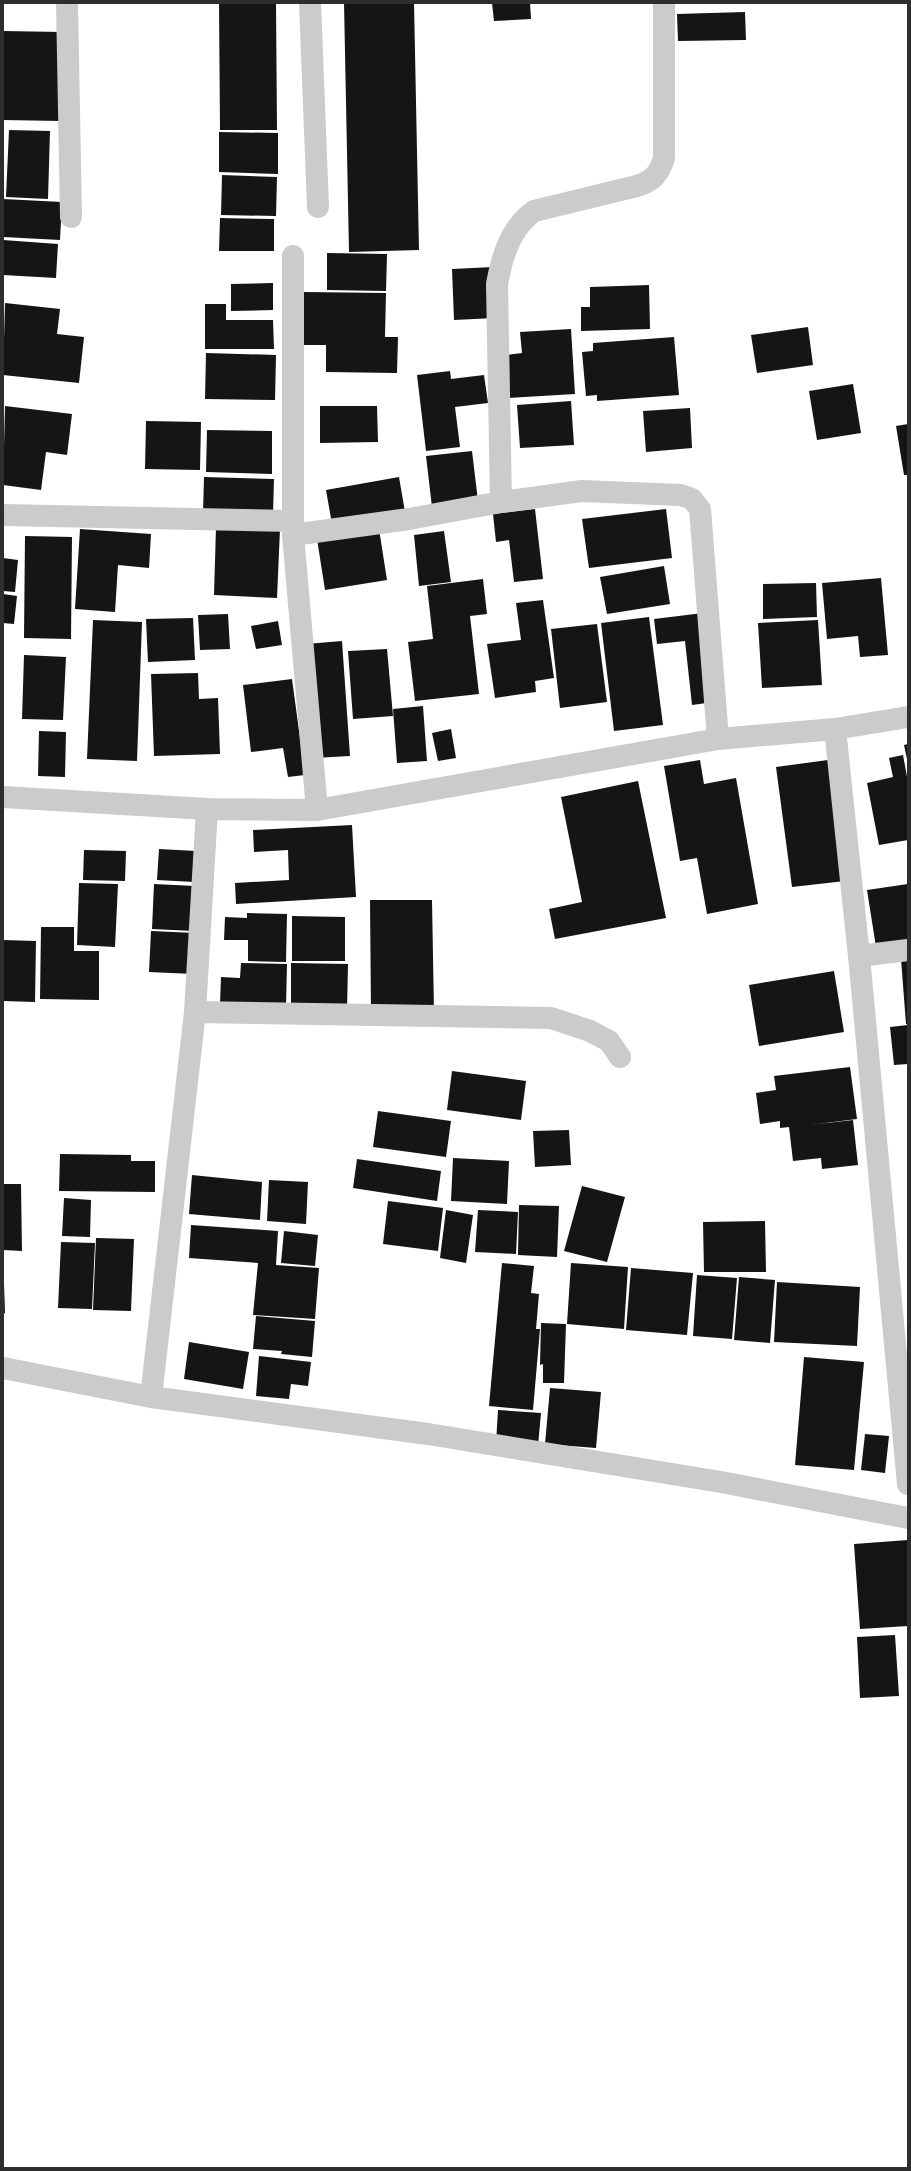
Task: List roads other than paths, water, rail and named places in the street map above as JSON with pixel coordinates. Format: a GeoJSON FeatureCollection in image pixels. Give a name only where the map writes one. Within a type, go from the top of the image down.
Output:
{"type":"FeatureCollection","features":[{"type":"Feature","properties":{"kind":"street"},"geometry":{"type":"LineString","coordinates":[[67,3],[72,217]]}},
{"type":"Feature","properties":{"kind":"street"},"geometry":{"type":"LineString","coordinates":[[310,3],[318,207]]}},
{"type":"Feature","properties":{"kind":"street"},"geometry":{"type":"LineString","coordinates":[[501,502],[498,284],[501,263],[507,246],[523,219],[534,211],[637,186],[648,182],[659,173],[664,158],[664,3]]}},
{"type":"Feature","properties":{"kind":"street"},"geometry":{"type":"LineString","coordinates":[[293,256],[293,528],[317,810]]}},
{"type":"Feature","properties":{"kind":"street"},"geometry":{"type":"LineString","coordinates":[[3,515],[293,528],[409,519],[501,502],[582,491],[680,495],[692,499],[700,509],[718,739]]}},
{"type":"Feature","properties":{"kind":"street"},"geometry":{"type":"LineString","coordinates":[[3,797],[207,809],[317,810],[718,739],[835,729],[908,717]]}},
{"type":"Feature","properties":{"kind":"street"},"geometry":{"type":"LineString","coordinates":[[835,729],[859,956],[908,1484]]}},
{"type":"Feature","properties":{"kind":"street"},"geometry":{"type":"LineString","coordinates":[[151,1397],[194,1012],[207,809]]}},
{"type":"Feature","properties":{"kind":"street"},"geometry":{"type":"LineString","coordinates":[[859,956],[908,950]]}},
{"type":"Feature","properties":{"kind":"street"},"geometry":{"type":"LineString","coordinates":[[194,1012],[551,1018],[590,1031],[609,1042],[620,1057]]}},
{"type":"Feature","properties":{"kind":"street"},"geometry":{"type":"LineString","coordinates":[[3,1368],[151,1397],[428,1434],[721,1482],[908,1518]]}}]}
